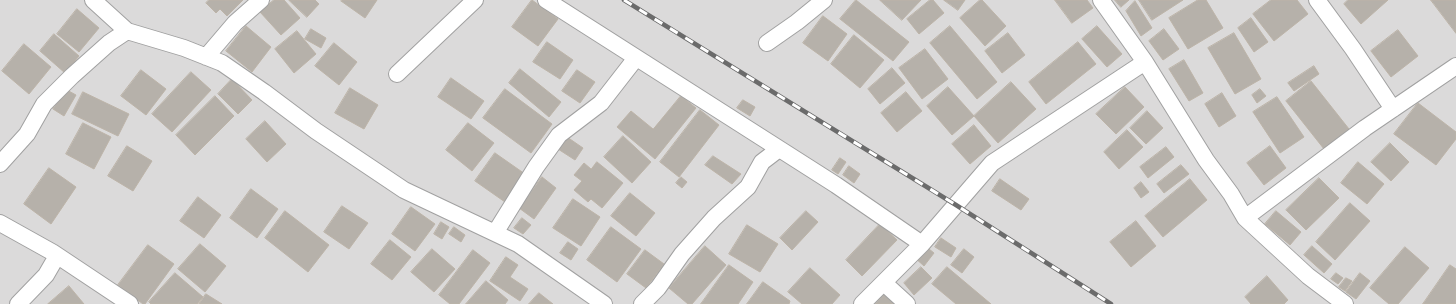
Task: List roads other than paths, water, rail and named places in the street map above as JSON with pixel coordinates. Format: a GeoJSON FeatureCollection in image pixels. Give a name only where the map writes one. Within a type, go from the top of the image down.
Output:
{"type":"FeatureCollection","features":[{"type":"Feature","properties":{"kind":"street"},"geometry":{"type":"LineString","coordinates":[[93,0],[127,30],[184,48],[222,63],[316,131],[404,190],[518,244],[604,304]]}},
{"type":"Feature","properties":{"kind":"street"},"geometry":{"type":"LineString","coordinates":[[206,57],[236,23],[261,0]]}},
{"type":"Feature","properties":{"kind":"street"},"geometry":{"type":"LineString","coordinates":[[397,74],[475,0]]}},
{"type":"Feature","properties":{"kind":"street"},"geometry":{"type":"LineString","coordinates":[[546,0],[836,185],[922,244]]}},
{"type":"Feature","properties":{"kind":"street"},"geometry":{"type":"LineString","coordinates":[[767,44],[824,0]]}},
{"type":"Feature","properties":{"kind":"street"},"geometry":{"type":"LineString","coordinates":[[1101,0],[1144,62],[1206,160],[1231,194],[1245,218],[1308,276],[1345,304]]}},
{"type":"Feature","properties":{"kind":"street"},"geometry":{"type":"LineString","coordinates":[[1317,0],[1394,109]]}},
{"type":"Feature","properties":{"kind":"street"},"geometry":{"type":"LineString","coordinates":[[0,164],[27,134],[44,104],[72,76],[109,43],[127,30]]}},
{"type":"Feature","properties":{"kind":"street"},"geometry":{"type":"LineString","coordinates":[[495,233],[536,167],[559,135],[601,103],[636,58]]}},
{"type":"Feature","properties":{"kind":"street"},"geometry":{"type":"LineString","coordinates":[[862,304],[922,244],[992,163],[1144,62]]}},
{"type":"Feature","properties":{"kind":"street"},"geometry":{"type":"LineString","coordinates":[[1245,218],[1359,133],[1456,66]]}},
{"type":"Feature","properties":{"kind":"street"},"geometry":{"type":"LineString","coordinates":[[642,304],[658,288],[682,254],[709,224],[748,187],[762,162],[779,149]]}},
{"type":"Feature","properties":{"kind":"street"},"geometry":{"type":"LineString","coordinates":[[0,223],[57,256],[130,304]]}},
{"type":"Feature","properties":{"kind":"street"},"geometry":{"type":"LineString","coordinates":[[18,304],[46,275],[57,256]]}},
{"type":"Feature","properties":{"kind":"street"},"geometry":{"type":"LineString","coordinates":[[884,283],[908,304]]}},
{"type":"Feature","properties":{"kind":"railway"},"geometry":{"type":"LineString","coordinates":[[624,0],[956,205],[1111,304]]}}]}
